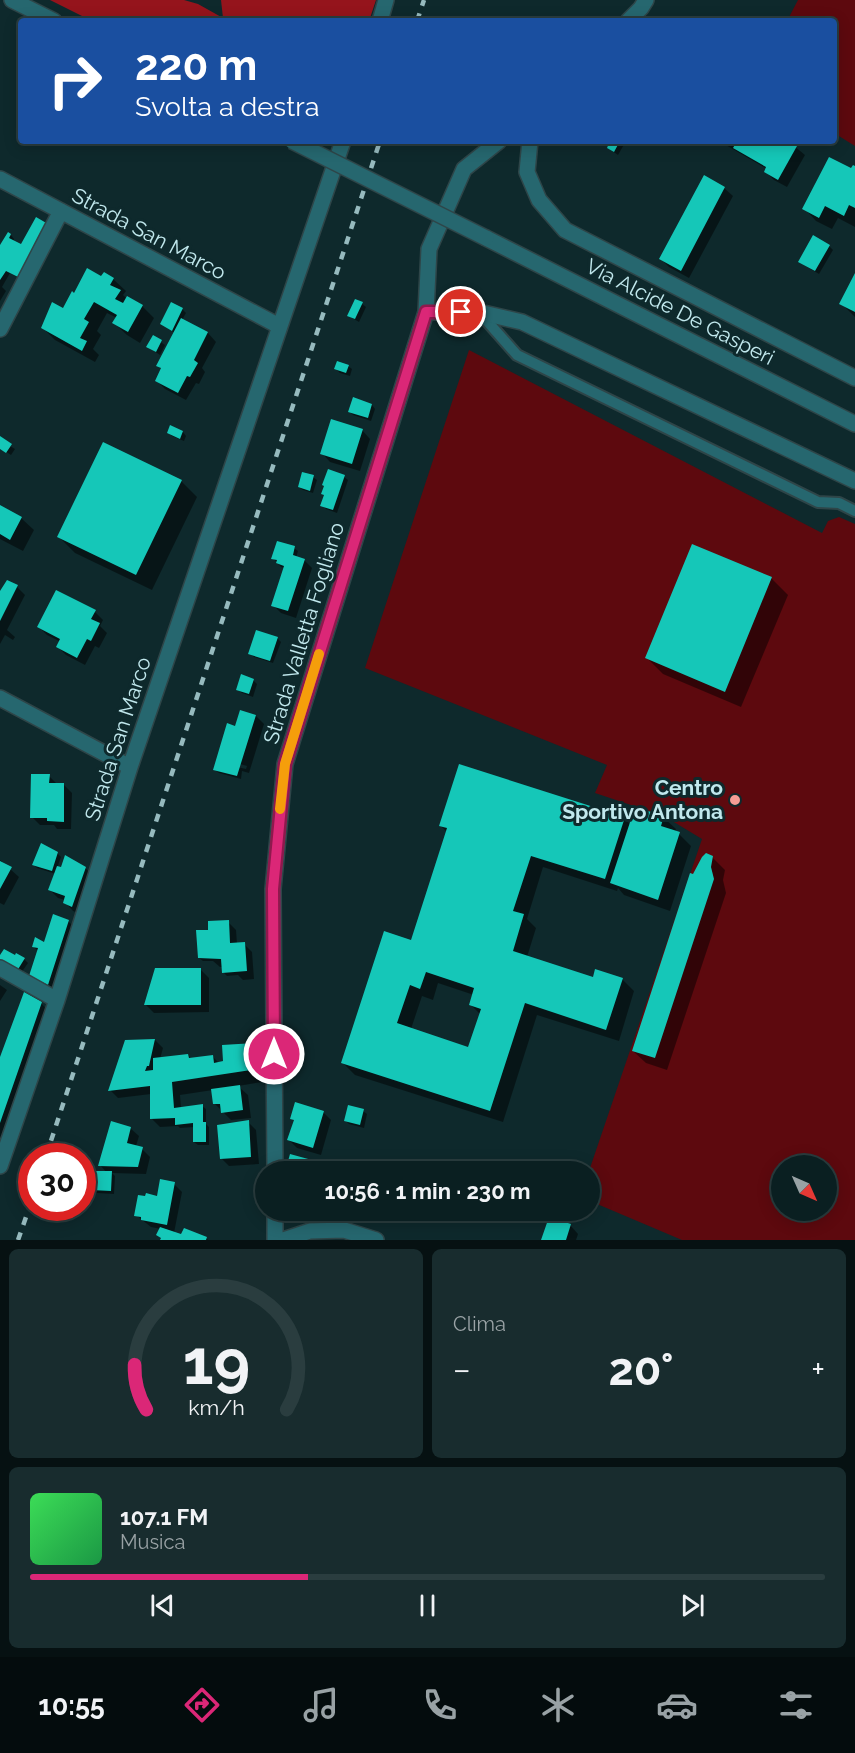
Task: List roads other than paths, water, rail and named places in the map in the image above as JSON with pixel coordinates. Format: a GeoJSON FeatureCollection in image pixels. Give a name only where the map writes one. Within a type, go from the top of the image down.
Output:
{"type":"FeatureCollection","features":[{"type":"Feature","properties":{"kind":"street"},"geometry":{"type":"LineString","coordinates":[[12,0],[48,18]]}},
{"type":"Feature","properties":{"kind":"street"},"geometry":{"type":"LineString","coordinates":[[381,18],[386,0]]}},
{"type":"Feature","properties":{"kind":"street"},"geometry":{"type":"LineString","coordinates":[[631,18],[646,0]]}},
{"type":"Feature","properties":{"kind":"street","name":"Via Alcide De Gasperi"},"geometry":{"type":"LineString","coordinates":[[298,144],[855,424]]}},
{"type":"Feature","properties":{"kind":"street","name":"Strada San Marco"},"geometry":{"type":"LineString","coordinates":[[0,1166],[57,1000],[130,767],[342,144]]}},
{"type":"Feature","properties":{"kind":"street","name":"Strada Valletta Fogliano"},"geometry":{"type":"LineString","coordinates":[[275,1161],[273,889],[285,764],[426,312],[429,249],[464,169],[495,144]]}},
{"type":"Feature","properties":{"kind":"street"},"geometry":{"type":"LineString","coordinates":[[530,144],[527,172],[539,200],[565,230],[855,378]]}},
{"type":"Feature","properties":{"kind":"street","name":"Strada San Marco"},"geometry":{"type":"LineString","coordinates":[[0,179],[279,326]]}},
{"type":"Feature","properties":{"kind":"street"},"geometry":{"type":"LineString","coordinates":[[0,329],[60,211]]}},
{"type":"Feature","properties":{"kind":"street"},"geometry":{"type":"LineString","coordinates":[[426,312],[479,312],[522,322],[855,481]]}},
{"type":"Feature","properties":{"kind":"street"},"geometry":{"type":"LineString","coordinates":[[0,698],[130,767]]}},
{"type":"Feature","properties":{"kind":"street"},"geometry":{"type":"LineString","coordinates":[[0,968],[57,1000]]}},
{"type":"Feature","properties":{"kind":"street"},"geometry":{"type":"LineString","coordinates":[[275,1221],[275,1240]]}},
{"type":"Feature","properties":{"kind":"street"},"geometry":{"type":"LineString","coordinates":[[283,1240],[310,1231],[344,1230],[376,1240]]}},
{"type":"Feature","properties":{"kind":"lane"},"geometry":{"type":"LineString","coordinates":[[479,312],[517,356],[818,502],[839,503],[855,511]]}},
{"type":"Feature","properties":{"kind":"railway"},"geometry":{"type":"LineString","coordinates":[[418,18],[424,0]]}},
{"type":"Feature","properties":{"kind":"railway"},"geometry":{"type":"LineString","coordinates":[[50,1143],[379,144]]}},
{"type":"Feature","properties":{"kind":"railway"},"geometry":{"type":"LineString","coordinates":[[18,1240],[25,1221]]}},
{"type":"Feature","properties":{"kind":"place","name":"Centro Sportivo Antona"},"geometry":{"type":"Point","coordinates":[735,800]}}]}
